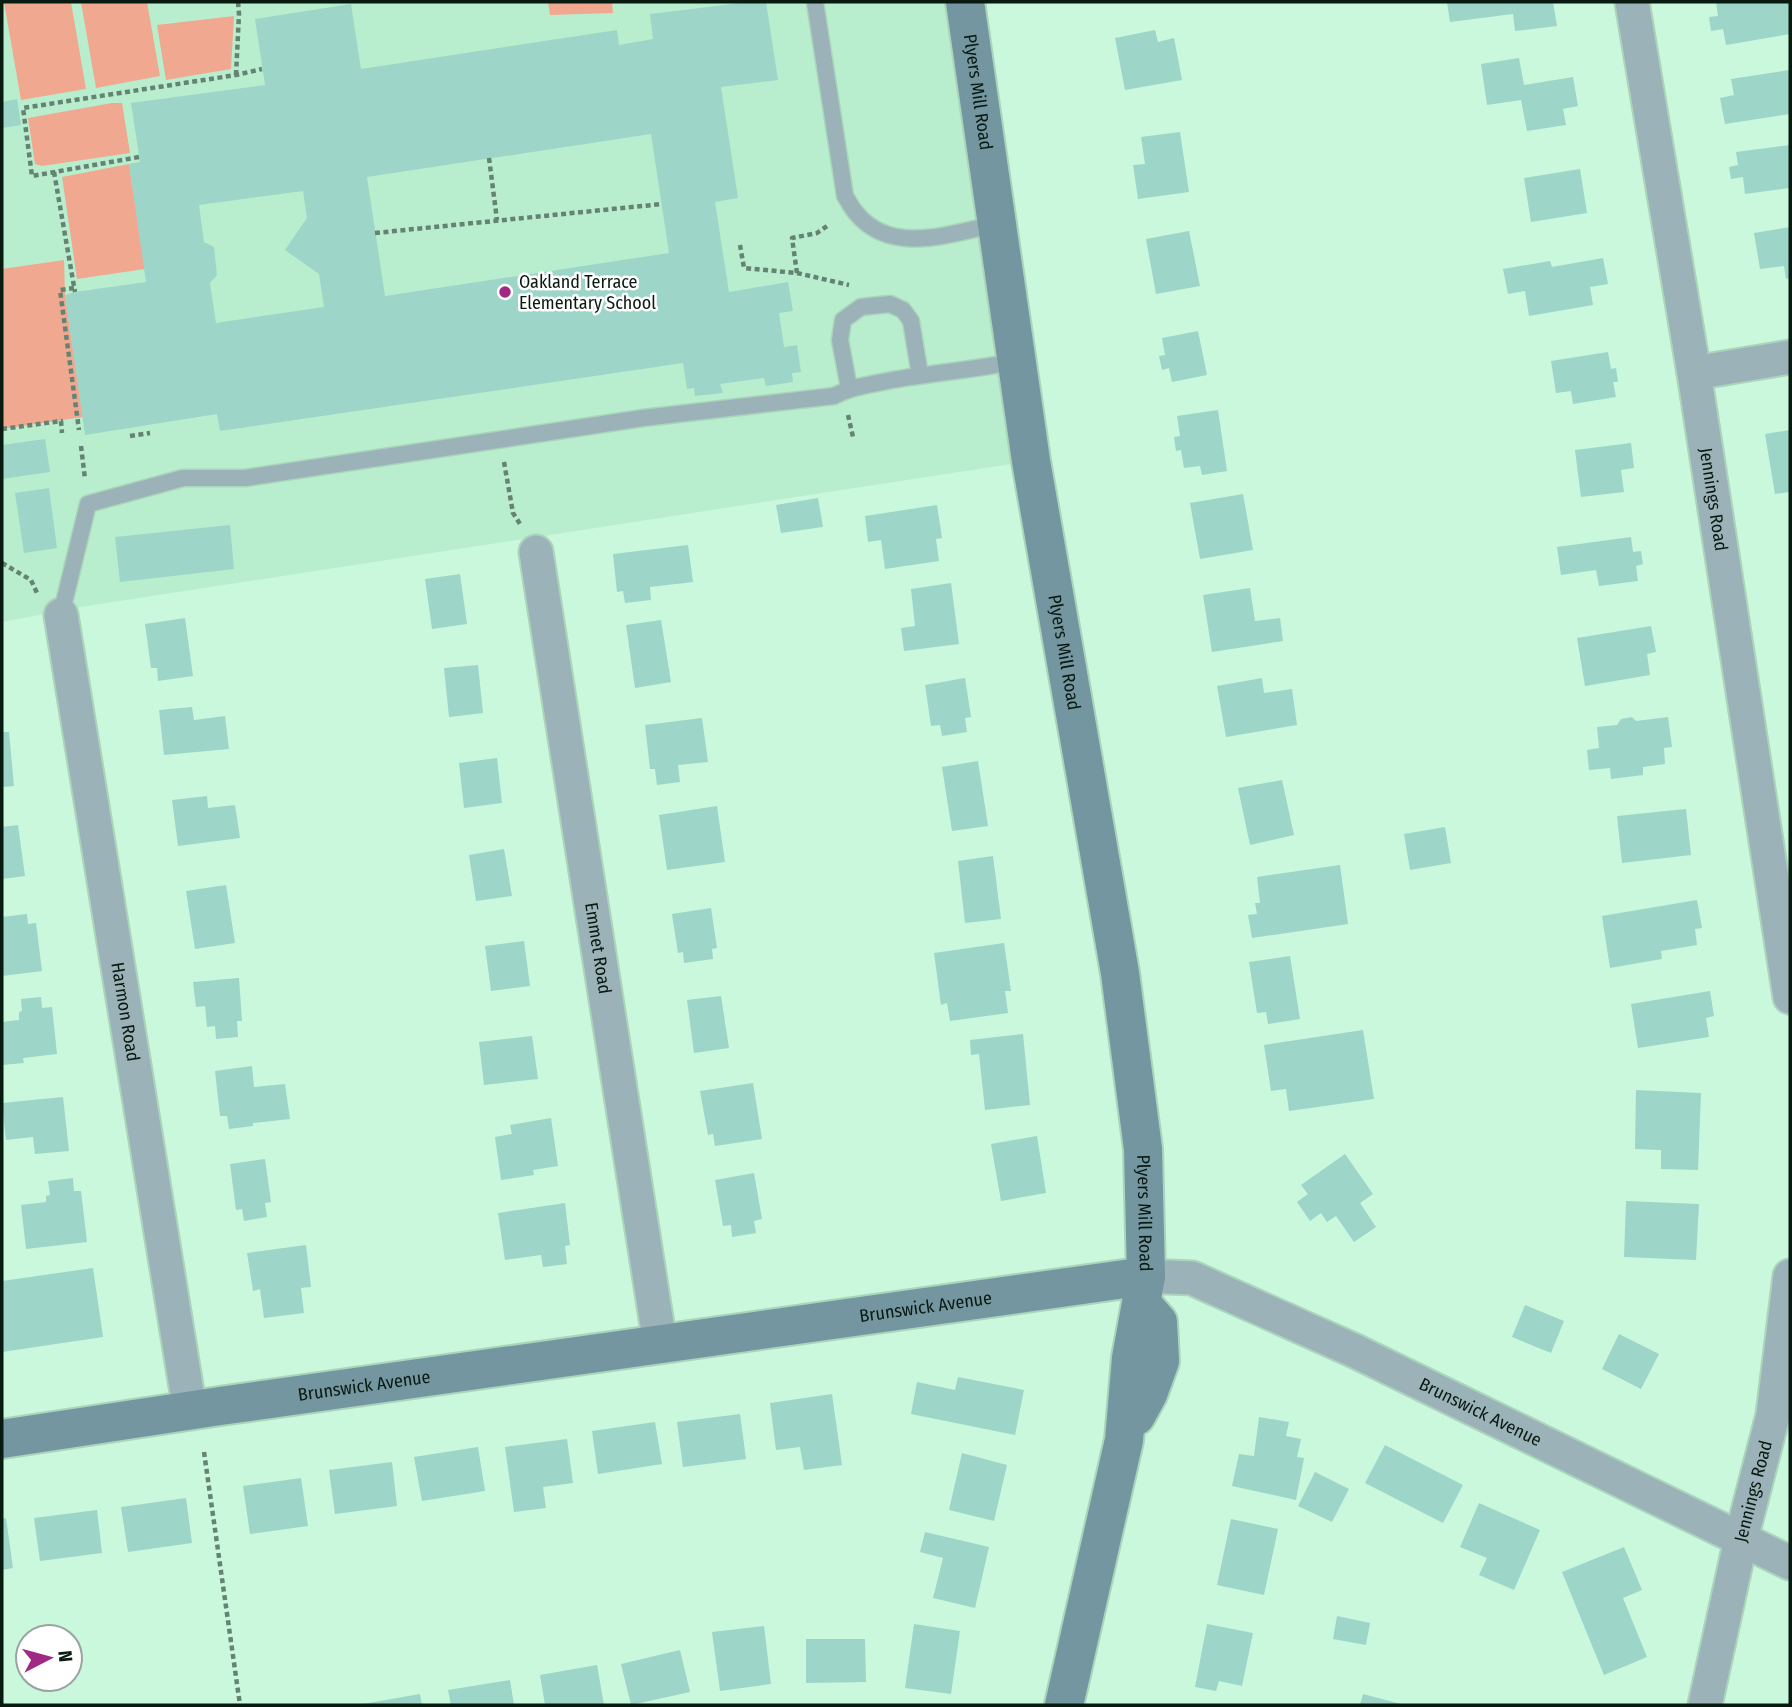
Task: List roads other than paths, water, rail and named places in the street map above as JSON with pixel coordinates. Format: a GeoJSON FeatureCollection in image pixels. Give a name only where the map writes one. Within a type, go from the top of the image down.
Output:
{"type":"FeatureCollection","features":[{"type":"Feature","properties":{"kind":"street","name":"Plyers Mill Road"},"geometry":{"type":"LineString","coordinates":[[965,2],[1031,461],[1120,973],[1143,1149],[1143,1289],[1158,1322],[1160,1361],[1148,1394],[1124,1440],[1064,1705]]}},
{"type":"Feature","properties":{"kind":"street","name":"Jennings Road"},"geometry":{"type":"LineString","coordinates":[[1632,2],[1694,373],[1790,997]]}},
{"type":"Feature","properties":{"kind":"street"},"geometry":{"type":"LineString","coordinates":[[1694,373],[1790,357]]}},
{"type":"Feature","properties":{"kind":"street","name":"Emmet Road"},"geometry":{"type":"LineString","coordinates":[[536,552],[660,1344]]}},
{"type":"Feature","properties":{"kind":"street","name":"Harmon Road"},"geometry":{"type":"LineString","coordinates":[[61,615],[190,1411]]}},
{"type":"Feature","properties":{"kind":"street","name":"Jennings Road"},"geometry":{"type":"LineString","coordinates":[[1705,1705],[1741,1539],[1773,1415],[1790,1276]]}},
{"type":"Feature","properties":{"kind":"street","name":"Brunswick Avenue"},"geometry":{"type":"LineString","coordinates":[[2,1439],[660,1344],[1143,1289],[1192,1278],[1355,1351],[1790,1563]]}},
{"type":"Feature","properties":{"kind":"lane"},"geometry":{"type":"LineString","coordinates":[[815,2],[845,196],[857,215],[875,230],[896,238],[919,240],[998,224]]}},
{"type":"Feature","properties":{"kind":"lane"},"geometry":{"type":"LineString","coordinates":[[849,388],[840,340],[843,320],[861,307],[890,304],[903,310],[911,321],[920,375]]}},
{"type":"Feature","properties":{"kind":"lane"},"geometry":{"type":"LineString","coordinates":[[61,615],[88,505],[183,478],[246,478],[643,418],[834,396],[849,388],[920,375],[979,369],[1017,360]]}},
{"type":"Feature","properties":{"kind":"place","name":"Oakland Terrace Elementary School"},"geometry":{"type":"Point","coordinates":[505,292]}}]}
